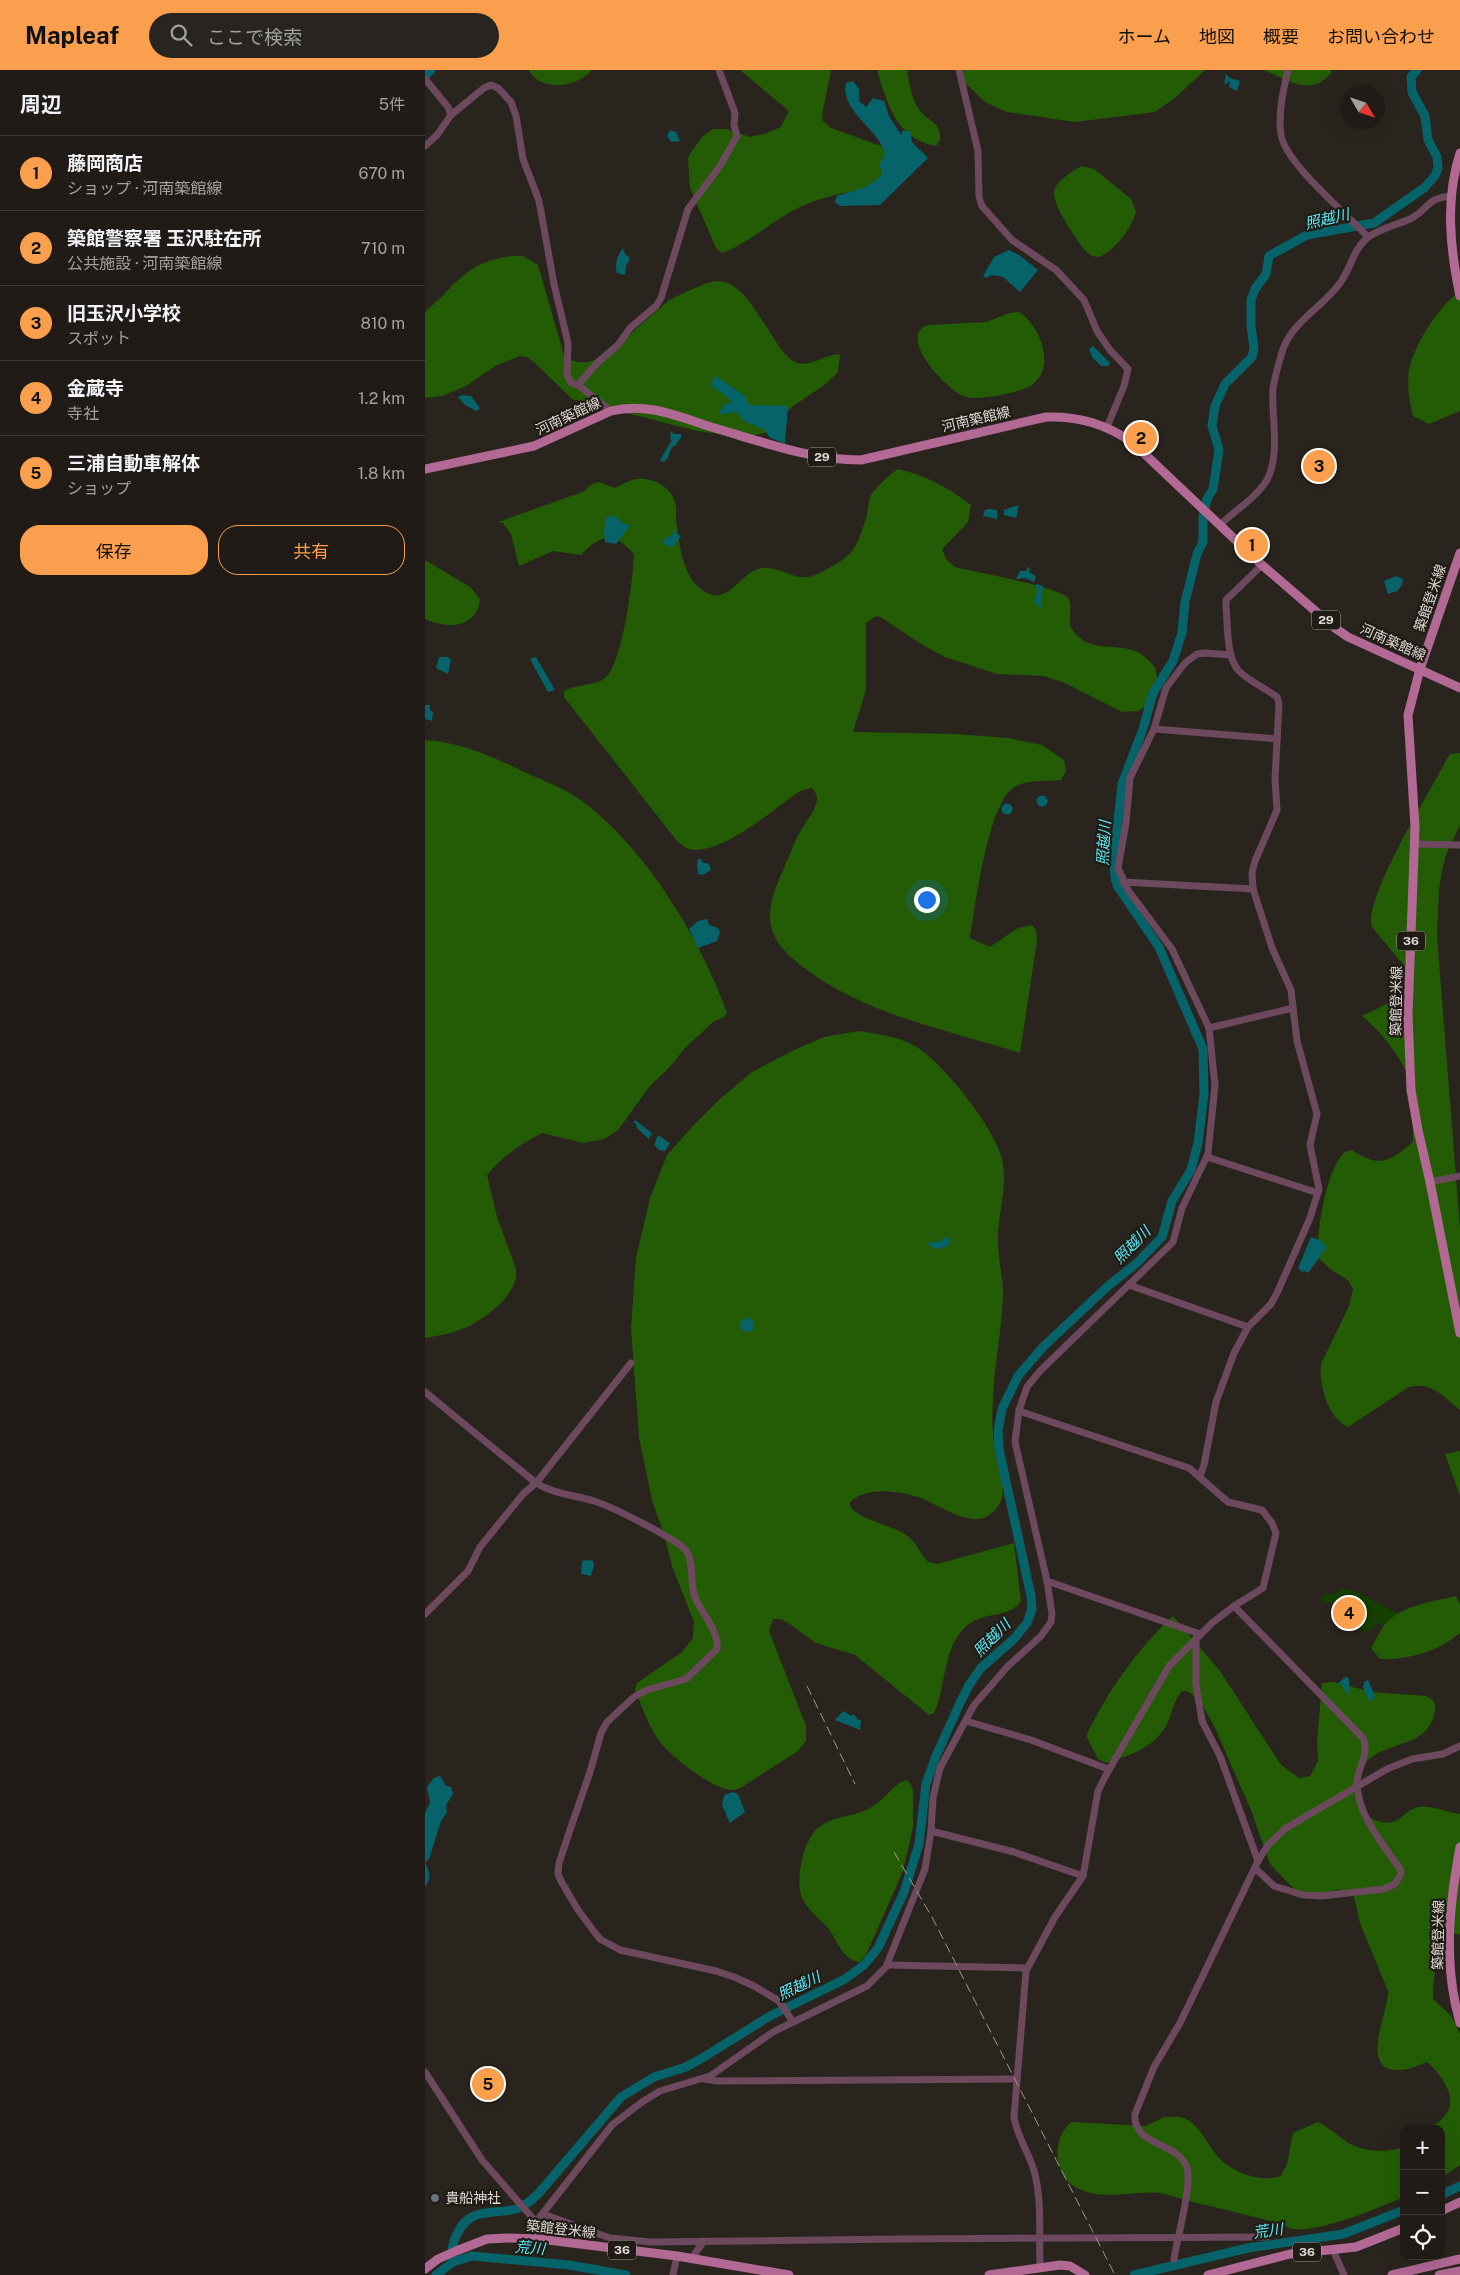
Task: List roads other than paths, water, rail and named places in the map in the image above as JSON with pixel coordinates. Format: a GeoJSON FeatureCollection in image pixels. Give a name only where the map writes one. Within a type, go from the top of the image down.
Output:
{"type":"FeatureCollection","features":[{"type":"Feature","properties":{"kind":"main road"},"geometry":{"type":"LineString","coordinates":[[1460,152],[1451,196],[1451,244],[1460,296]]}},
{"type":"Feature","properties":{"kind":"main road","name":"河南築館線"},"geometry":{"type":"LineString","coordinates":[[425,470],[534,446],[611,411],[637,406],[777,446],[844,460],[861,460],[1046,417],[1081,419],[1107,427],[1133,443],[1262,565],[1335,628],[1349,637],[1460,688]]}},
{"type":"Feature","properties":{"kind":"main road","name":"築館登米線"},"geometry":{"type":"LineString","coordinates":[[1460,553],[1420,669],[1409,715],[1409,742],[1415,793],[1415,844],[1408,1015],[1409,1059],[1417,1130],[1430,1182],[1460,1333]]}},
{"type":"Feature","properties":{"kind":"main road","name":"築館登米線"},"geometry":{"type":"LineString","coordinates":[[1460,1847],[1450,1911],[1448,1959],[1451,1986],[1460,2023]]}},
{"type":"Feature","properties":{"kind":"main road"},"geometry":{"type":"LineString","coordinates":[[1445,2209],[1460,2202]]}},
{"type":"Feature","properties":{"kind":"main road","name":"36"},"geometry":{"type":"LineString","coordinates":[[1209,2275],[1290,2254],[1356,2247],[1400,2230]]}},
{"type":"Feature","properties":{"kind":"main road","name":"築館登米線"},"geometry":{"type":"LineString","coordinates":[[425,2269],[453,2252],[487,2240],[541,2239],[677,2256],[789,2275]]}},
{"type":"Feature","properties":{"kind":"main road"},"geometry":{"type":"LineString","coordinates":[[1392,2275],[1460,2258]]}},
{"type":"Feature","properties":{"kind":"main road"},"geometry":{"type":"LineString","coordinates":[[989,2275],[1040,2267],[1070,2266],[1085,2275]]}},
{"type":"Feature","properties":{"kind":"main road"},"geometry":{"type":"LineString","coordinates":[[1439,2275],[1460,2271]]}},
{"type":"Feature","properties":{"kind":"street"},"geometry":{"type":"LineString","coordinates":[[578,385],[597,363],[618,345],[630,328],[656,306],[661,298],[688,209],[731,148],[737,136],[734,125],[735,113],[719,70]]}},
{"type":"Feature","properties":{"kind":"street"},"geometry":{"type":"LineString","coordinates":[[959,70],[978,152],[979,197],[982,206],[1012,240],[1056,270],[1084,300],[1097,331],[1110,350],[1128,369],[1124,386],[1107,427]]}},
{"type":"Feature","properties":{"kind":"street"},"geometry":{"type":"LineString","coordinates":[[1288,70],[1280,114],[1281,137],[1294,160],[1368,237]]}},
{"type":"Feature","properties":{"kind":"street"},"geometry":{"type":"LineString","coordinates":[[426,80],[448,107],[451,115]]}},
{"type":"Feature","properties":{"kind":"street"},"geometry":{"type":"LineString","coordinates":[[425,146],[437,135],[451,115],[484,88],[491,86],[498,88],[511,102],[523,160],[539,202],[553,284],[569,343],[567,375],[571,383],[578,385],[611,411]]}},
{"type":"Feature","properties":{"kind":"street"},"geometry":{"type":"LineString","coordinates":[[1218,522],[1260,488],[1269,475],[1275,436],[1273,390],[1276,372],[1284,346],[1297,327],[1339,285],[1348,271],[1349,264],[1355,254],[1368,237],[1412,218],[1429,202],[1451,196]]}},
{"type":"Feature","properties":{"kind":"street"},"geometry":{"type":"LineString","coordinates":[[1200,1476],[1204,1465],[1216,1402],[1234,1353],[1247,1326],[1271,1304],[1277,1293],[1311,1218],[1318,1193],[1310,1145],[1317,1114],[1297,1041],[1291,990],[1271,948],[1253,889],[1252,873],[1255,861],[1277,810],[1275,779],[1279,722],[1277,698],[1239,672],[1231,655],[1226,600],[1262,565]]}},
{"type":"Feature","properties":{"kind":"street"},"geometry":{"type":"LineString","coordinates":[[535,2221],[543,2214],[612,2125],[642,2102],[660,2091],[721,2070],[760,2040],[867,1986],[881,1974],[887,1964],[925,1869],[937,1778],[974,1705],[1048,1628],[1052,1614],[1047,1582],[1017,1456],[1015,1427],[1019,1411],[1027,1387],[1040,1371],[1173,1242],[1181,1208],[1207,1157],[1215,1085],[1209,1028],[1172,949],[1123,882],[1118,868],[1126,823],[1130,778],[1154,729],[1166,688],[1185,663],[1197,654],[1205,652],[1231,655]]}},
{"type":"Feature","properties":{"kind":"street"},"geometry":{"type":"LineString","coordinates":[[1154,729],[1277,739]]}},
{"type":"Feature","properties":{"kind":"street"},"geometry":{"type":"LineString","coordinates":[[1415,844],[1460,845]]}},
{"type":"Feature","properties":{"kind":"street"},"geometry":{"type":"LineString","coordinates":[[1123,882],[1253,889]]}},
{"type":"Feature","properties":{"kind":"street"},"geometry":{"type":"LineString","coordinates":[[1209,1028],[1293,1008]]}},
{"type":"Feature","properties":{"kind":"street"},"geometry":{"type":"LineString","coordinates":[[1207,1157],[1318,1193]]}},
{"type":"Feature","properties":{"kind":"street"},"geometry":{"type":"LineString","coordinates":[[1430,1182],[1460,1176]]}},
{"type":"Feature","properties":{"kind":"street"},"geometry":{"type":"LineString","coordinates":[[1129,1285],[1247,1326]]}},
{"type":"Feature","properties":{"kind":"street"},"geometry":{"type":"LineString","coordinates":[[425,1614],[468,1571],[480,1546],[523,1494],[536,1483],[631,1363]]}},
{"type":"Feature","properties":{"kind":"street"},"geometry":{"type":"LineString","coordinates":[[425,1392],[536,1483],[546,1489],[596,1501],[683,1547],[691,1561],[694,1595],[713,1631],[717,1645],[714,1653],[690,1676],[647,1690],[634,1697],[607,1722],[601,1733],[591,1772],[559,1863],[558,1874],[578,1910],[600,1939],[609,1945],[620,1950],[716,1971],[734,1977],[779,2001],[793,2022]]}},
{"type":"Feature","properties":{"kind":"street"},"geometry":{"type":"LineString","coordinates":[[1019,1411],[1189,1468],[1228,1502],[1262,1510],[1276,1533],[1265,1585],[1259,1591],[1234,1606],[1198,1636],[1169,1666],[1108,1769],[1098,1791],[1083,1876],[1055,1917],[1027,1968],[1014,2117],[1016,2128],[1034,2172],[1037,2186],[1040,2267]]}},
{"type":"Feature","properties":{"kind":"street"},"geometry":{"type":"LineString","coordinates":[[1047,1582],[1198,1636]]}},
{"type":"Feature","properties":{"kind":"street"},"geometry":{"type":"LineString","coordinates":[[1234,1606],[1363,1738],[1366,1748],[1357,1785],[1360,1802],[1365,1816],[1400,1869],[1401,1874],[1399,1880],[1392,1887],[1331,1895],[1303,1895],[1274,1886],[1255,1868]]}},
{"type":"Feature","properties":{"kind":"street"},"geometry":{"type":"LineString","coordinates":[[1198,1636],[1196,1685],[1202,1721],[1221,1756],[1258,1860]]}},
{"type":"Feature","properties":{"kind":"street"},"geometry":{"type":"LineString","coordinates":[[966,1721],[1031,1740],[1108,1769]]}},
{"type":"Feature","properties":{"kind":"street"},"geometry":{"type":"LineString","coordinates":[[1174,2259],[1186,2193],[1188,2170],[1179,2155],[1141,2134],[1134,2121],[1135,2114],[1154,2067],[1180,2023],[1258,1860],[1268,1845],[1286,1828],[1357,1785],[1398,1764],[1443,1754],[1460,1746]]}},
{"type":"Feature","properties":{"kind":"street"},"geometry":{"type":"LineString","coordinates":[[931,1831],[1014,1852],[1083,1876]]}},
{"type":"Feature","properties":{"kind":"street"},"geometry":{"type":"LineString","coordinates":[[887,1964],[1027,1968]]}},
{"type":"Feature","properties":{"kind":"street"},"geometry":{"type":"LineString","coordinates":[[425,2072],[482,2160],[535,2221],[538,2236],[541,2239]]}},
{"type":"Feature","properties":{"kind":"street"},"geometry":{"type":"LineString","coordinates":[[701,2078],[717,2081],[1017,2079]]}},
{"type":"Feature","properties":{"kind":"street"},"geometry":{"type":"LineString","coordinates":[[543,2214],[611,2238],[651,2242],[1178,2236],[1268,2237]]}},
{"type":"Feature","properties":{"kind":"street"},"geometry":{"type":"LineString","coordinates":[[691,2259],[705,2241]]}},
{"type":"Feature","properties":{"kind":"street"},"geometry":{"type":"LineString","coordinates":[[1333,2250],[1343,2275]]}},
{"type":"Feature","properties":{"kind":"street"},"geometry":{"type":"LineString","coordinates":[[673,2275],[677,2256]]}},
{"type":"Feature","properties":{"kind":"water"},"geometry":{"type":"Polygon","coordinates":[[[1226,74],[1230,78],[1240,81],[1237,91],[1229,87],[1230,81],[1224,85],[1226,74]]]}},
{"type":"Feature","properties":{"kind":"water"},"geometry":{"type":"Polygon","coordinates":[[[853,81],[859,89],[859,101],[866,107],[873,98],[884,101],[889,116],[901,135],[902,131],[910,131],[912,142],[928,158],[880,205],[840,206],[835,202],[837,196],[866,187],[881,176],[879,165],[885,155],[876,136],[854,112],[849,103],[846,94],[846,83],[853,81]]]}},
{"type":"Feature","properties":{"kind":"water"},"geometry":{"type":"Polygon","coordinates":[[[670,130],[676,132],[680,141],[671,142],[667,136],[670,130]]]}},
{"type":"Feature","properties":{"kind":"water"},"geometry":{"type":"Polygon","coordinates":[[[623,248],[625,254],[630,258],[626,266],[625,275],[617,273],[616,270],[617,260],[623,248]]]}},
{"type":"Feature","properties":{"kind":"water"},"geometry":{"type":"Polygon","coordinates":[[[1009,250],[1019,255],[1038,270],[1020,292],[1003,277],[992,275],[986,278],[983,276],[994,257],[1009,250]]]}},
{"type":"Feature","properties":{"kind":"water"},"geometry":{"type":"Polygon","coordinates":[[[1093,346],[1110,363],[1108,366],[1101,366],[1092,357],[1089,349],[1093,346]]]}},
{"type":"Feature","properties":{"kind":"water"},"geometry":{"type":"Polygon","coordinates":[[[716,376],[745,396],[749,405],[788,406],[785,444],[769,437],[765,430],[744,421],[737,412],[721,414],[719,412],[725,404],[731,402],[729,398],[710,385],[716,376]]]}},
{"type":"Feature","properties":{"kind":"water"},"geometry":{"type":"Polygon","coordinates":[[[462,395],[471,396],[480,408],[477,411],[465,405],[458,397],[462,395]]]}},
{"type":"Feature","properties":{"kind":"water"},"geometry":{"type":"Polygon","coordinates":[[[671,431],[682,436],[675,446],[672,447],[667,459],[663,462],[660,460],[672,440],[670,439],[671,431]]]}},
{"type":"Feature","properties":{"kind":"water"},"geometry":{"type":"Polygon","coordinates":[[[1019,505],[1016,518],[1004,515],[1004,510],[1019,505]]]}},
{"type":"Feature","properties":{"kind":"water"},"geometry":{"type":"Polygon","coordinates":[[[985,510],[997,510],[997,519],[983,516],[985,510]]]}},
{"type":"Feature","properties":{"kind":"water"},"geometry":{"type":"Polygon","coordinates":[[[614,515],[624,524],[630,525],[616,544],[605,542],[604,530],[606,518],[614,515]]]}},
{"type":"Feature","properties":{"kind":"water"},"geometry":{"type":"Polygon","coordinates":[[[676,529],[676,533],[681,536],[674,546],[670,547],[664,544],[664,540],[668,536],[672,537],[673,531],[676,529]]]}},
{"type":"Feature","properties":{"kind":"water"},"geometry":{"type":"Polygon","coordinates":[[[1028,567],[1030,568],[1029,572],[1036,576],[1034,582],[1025,578],[1016,579],[1020,571],[1026,571],[1028,567]]]}},
{"type":"Feature","properties":{"kind":"water"},"geometry":{"type":"Polygon","coordinates":[[[1396,576],[1403,579],[1402,585],[1397,591],[1388,594],[1384,581],[1396,576]]]}},
{"type":"Feature","properties":{"kind":"water"},"geometry":{"type":"Polygon","coordinates":[[[1036,584],[1043,586],[1041,609],[1034,601],[1037,592],[1036,584]]]}},
{"type":"Feature","properties":{"kind":"water"},"geometry":{"type":"Polygon","coordinates":[[[439,657],[448,657],[451,660],[448,674],[436,668],[439,657]]]}},
{"type":"Feature","properties":{"kind":"water"},"geometry":{"type":"Polygon","coordinates":[[[536,657],[555,690],[548,692],[530,659],[536,657]]]}},
{"type":"Feature","properties":{"kind":"water"},"geometry":{"type":"Polygon","coordinates":[[[425,705],[430,705],[430,710],[433,712],[432,721],[425,719],[425,705]]]}},
{"type":"Feature","properties":{"kind":"water"},"geometry":{"type":"Polygon","coordinates":[[[1042,795],[1048,801],[1042,807],[1036,801],[1042,795]]]}},
{"type":"Feature","properties":{"kind":"water"},"geometry":{"type":"Polygon","coordinates":[[[1007,803],[1013,809],[1007,815],[1001,809],[1007,803]]]}},
{"type":"Feature","properties":{"kind":"water"},"geometry":{"type":"Polygon","coordinates":[[[701,858],[702,862],[709,864],[711,870],[703,875],[698,874],[697,860],[701,858]]]}},
{"type":"Feature","properties":{"kind":"water"},"geometry":{"type":"Polygon","coordinates":[[[707,919],[709,925],[718,928],[720,932],[717,941],[698,948],[689,929],[698,921],[707,919]]]}},
{"type":"Feature","properties":{"kind":"water"},"geometry":{"type":"Polygon","coordinates":[[[635,1120],[652,1133],[649,1139],[637,1128],[633,1122],[635,1120]]]}},
{"type":"Feature","properties":{"kind":"water"},"geometry":{"type":"Polygon","coordinates":[[[658,1135],[670,1143],[665,1151],[659,1150],[654,1145],[658,1135]]]}},
{"type":"Feature","properties":{"kind":"water"},"geometry":{"type":"Polygon","coordinates":[[[948,1237],[950,1245],[939,1249],[929,1246],[928,1242],[940,1242],[948,1237]]]}},
{"type":"Feature","properties":{"kind":"water"},"geometry":{"type":"Polygon","coordinates":[[[1311,1237],[1322,1241],[1326,1248],[1308,1273],[1302,1272],[1298,1268],[1311,1237]]]}},
{"type":"Feature","properties":{"kind":"water"},"geometry":{"type":"Polygon","coordinates":[[[747,1318],[752,1320],[754,1325],[752,1330],[747,1332],[742,1330],[740,1325],[742,1320],[747,1318]]]}},
{"type":"Feature","properties":{"kind":"water"},"geometry":{"type":"Polygon","coordinates":[[[582,1561],[593,1561],[594,1566],[591,1576],[581,1574],[582,1561]]]}},
{"type":"Feature","properties":{"kind":"water"},"geometry":{"type":"Polygon","coordinates":[[[1346,1676],[1349,1679],[1350,1697],[1342,1685],[1338,1684],[1346,1676]]]}},
{"type":"Feature","properties":{"kind":"water"},"geometry":{"type":"Polygon","coordinates":[[[1368,1680],[1375,1696],[1372,1701],[1368,1699],[1363,1687],[1364,1682],[1368,1680]]]}},
{"type":"Feature","properties":{"kind":"water"},"geometry":{"type":"Polygon","coordinates":[[[843,1711],[852,1716],[854,1714],[858,1720],[861,1720],[860,1730],[835,1720],[843,1711]]]}},
{"type":"Feature","properties":{"kind":"water"},"geometry":{"type":"Polygon","coordinates":[[[440,1776],[446,1786],[451,1787],[453,1794],[446,1805],[447,1812],[441,1821],[429,1859],[425,1863],[425,1813],[430,1803],[427,1787],[434,1778],[440,1776]]]}},
{"type":"Feature","properties":{"kind":"water"},"geometry":{"type":"Polygon","coordinates":[[[733,1792],[738,1794],[745,1812],[730,1823],[722,1805],[724,1795],[733,1792]]]}},
{"type":"Feature","properties":{"kind":"water"},"geometry":{"type":"Polygon","coordinates":[[[425,1863],[429,1875],[425,1887],[425,1863]]]}},
{"type":"Feature","properties":{"kind":"waterway"},"geometry":{"type":"LineString","coordinates":[[425,76],[431,70]]}},
{"type":"Feature","properties":{"kind":"waterway","name":"照越川"},"geometry":{"type":"LineString","coordinates":[[453,2262],[453,2244],[463,2224],[476,2215],[516,2209],[531,2200],[621,2097],[654,2077],[686,2067],[770,2016],[845,1979],[864,1965],[878,1948],[904,1892],[919,1844],[926,1784],[936,1756],[960,1703],[969,1685],[981,1668],[1014,1639],[1027,1623],[1032,1609],[1031,1596],[999,1449],[998,1431],[1002,1409],[1018,1376],[1043,1347],[1108,1286],[1137,1263],[1162,1237],[1172,1201],[1191,1170],[1198,1143],[1204,1094],[1203,1049],[1159,947],[1118,887],[1115,878],[1114,859],[1122,784],[1143,729],[1153,693],[1173,661],[1182,633],[1185,602],[1197,554],[1203,542],[1203,517],[1207,499],[1213,489],[1219,450],[1212,426],[1215,406],[1225,384],[1252,357],[1254,348],[1251,326],[1251,300],[1255,289],[1266,274],[1269,256],[1307,235],[1374,223],[1424,188],[1435,176],[1438,168],[1437,157],[1428,140],[1425,116],[1412,92],[1411,77],[1417,70]]}},
{"type":"Feature","properties":{"kind":"waterway","name":"荒川"},"geometry":{"type":"LineString","coordinates":[[1445,2193],[1460,2186]]}},
{"type":"Feature","properties":{"kind":"waterway","name":"荒川"},"geometry":{"type":"LineString","coordinates":[[1134,2275],[1248,2248],[1343,2234],[1400,2212]]}},
{"type":"Feature","properties":{"kind":"waterway","name":"荒川"},"geometry":{"type":"LineString","coordinates":[[436,2275],[453,2262],[472,2256],[569,2265],[626,2275]]}},
{"type":"Feature","properties":{"kind":"railway"},"geometry":{"type":"LineString","coordinates":[[807,1686],[855,1784]]}},
{"type":"Feature","properties":{"kind":"railway"},"geometry":{"type":"LineString","coordinates":[[894,1852],[933,1919],[1115,2275]]}},
{"type":"Feature","properties":{"kind":"place","name":"築館警察署 玉沢駐在所"},"geometry":{"type":"Point","coordinates":[1141,438]}},
{"type":"Feature","properties":{"kind":"place","name":"旧玉沢小学校"},"geometry":{"type":"Point","coordinates":[1319,466]}},
{"type":"Feature","properties":{"kind":"place","name":"藤岡商店"},"geometry":{"type":"Point","coordinates":[1252,545]}},
{"type":"Feature","properties":{"kind":"place","name":"金蔵寺"},"geometry":{"type":"Point","coordinates":[1349,1613]}},
{"type":"Feature","properties":{"kind":"place","name":"三浦自動車解体"},"geometry":{"type":"Point","coordinates":[488,2084]}},
{"type":"Feature","properties":{"kind":"place","name":"貴船神社"},"geometry":{"type":"Point","coordinates":[435,2198]}}]}
